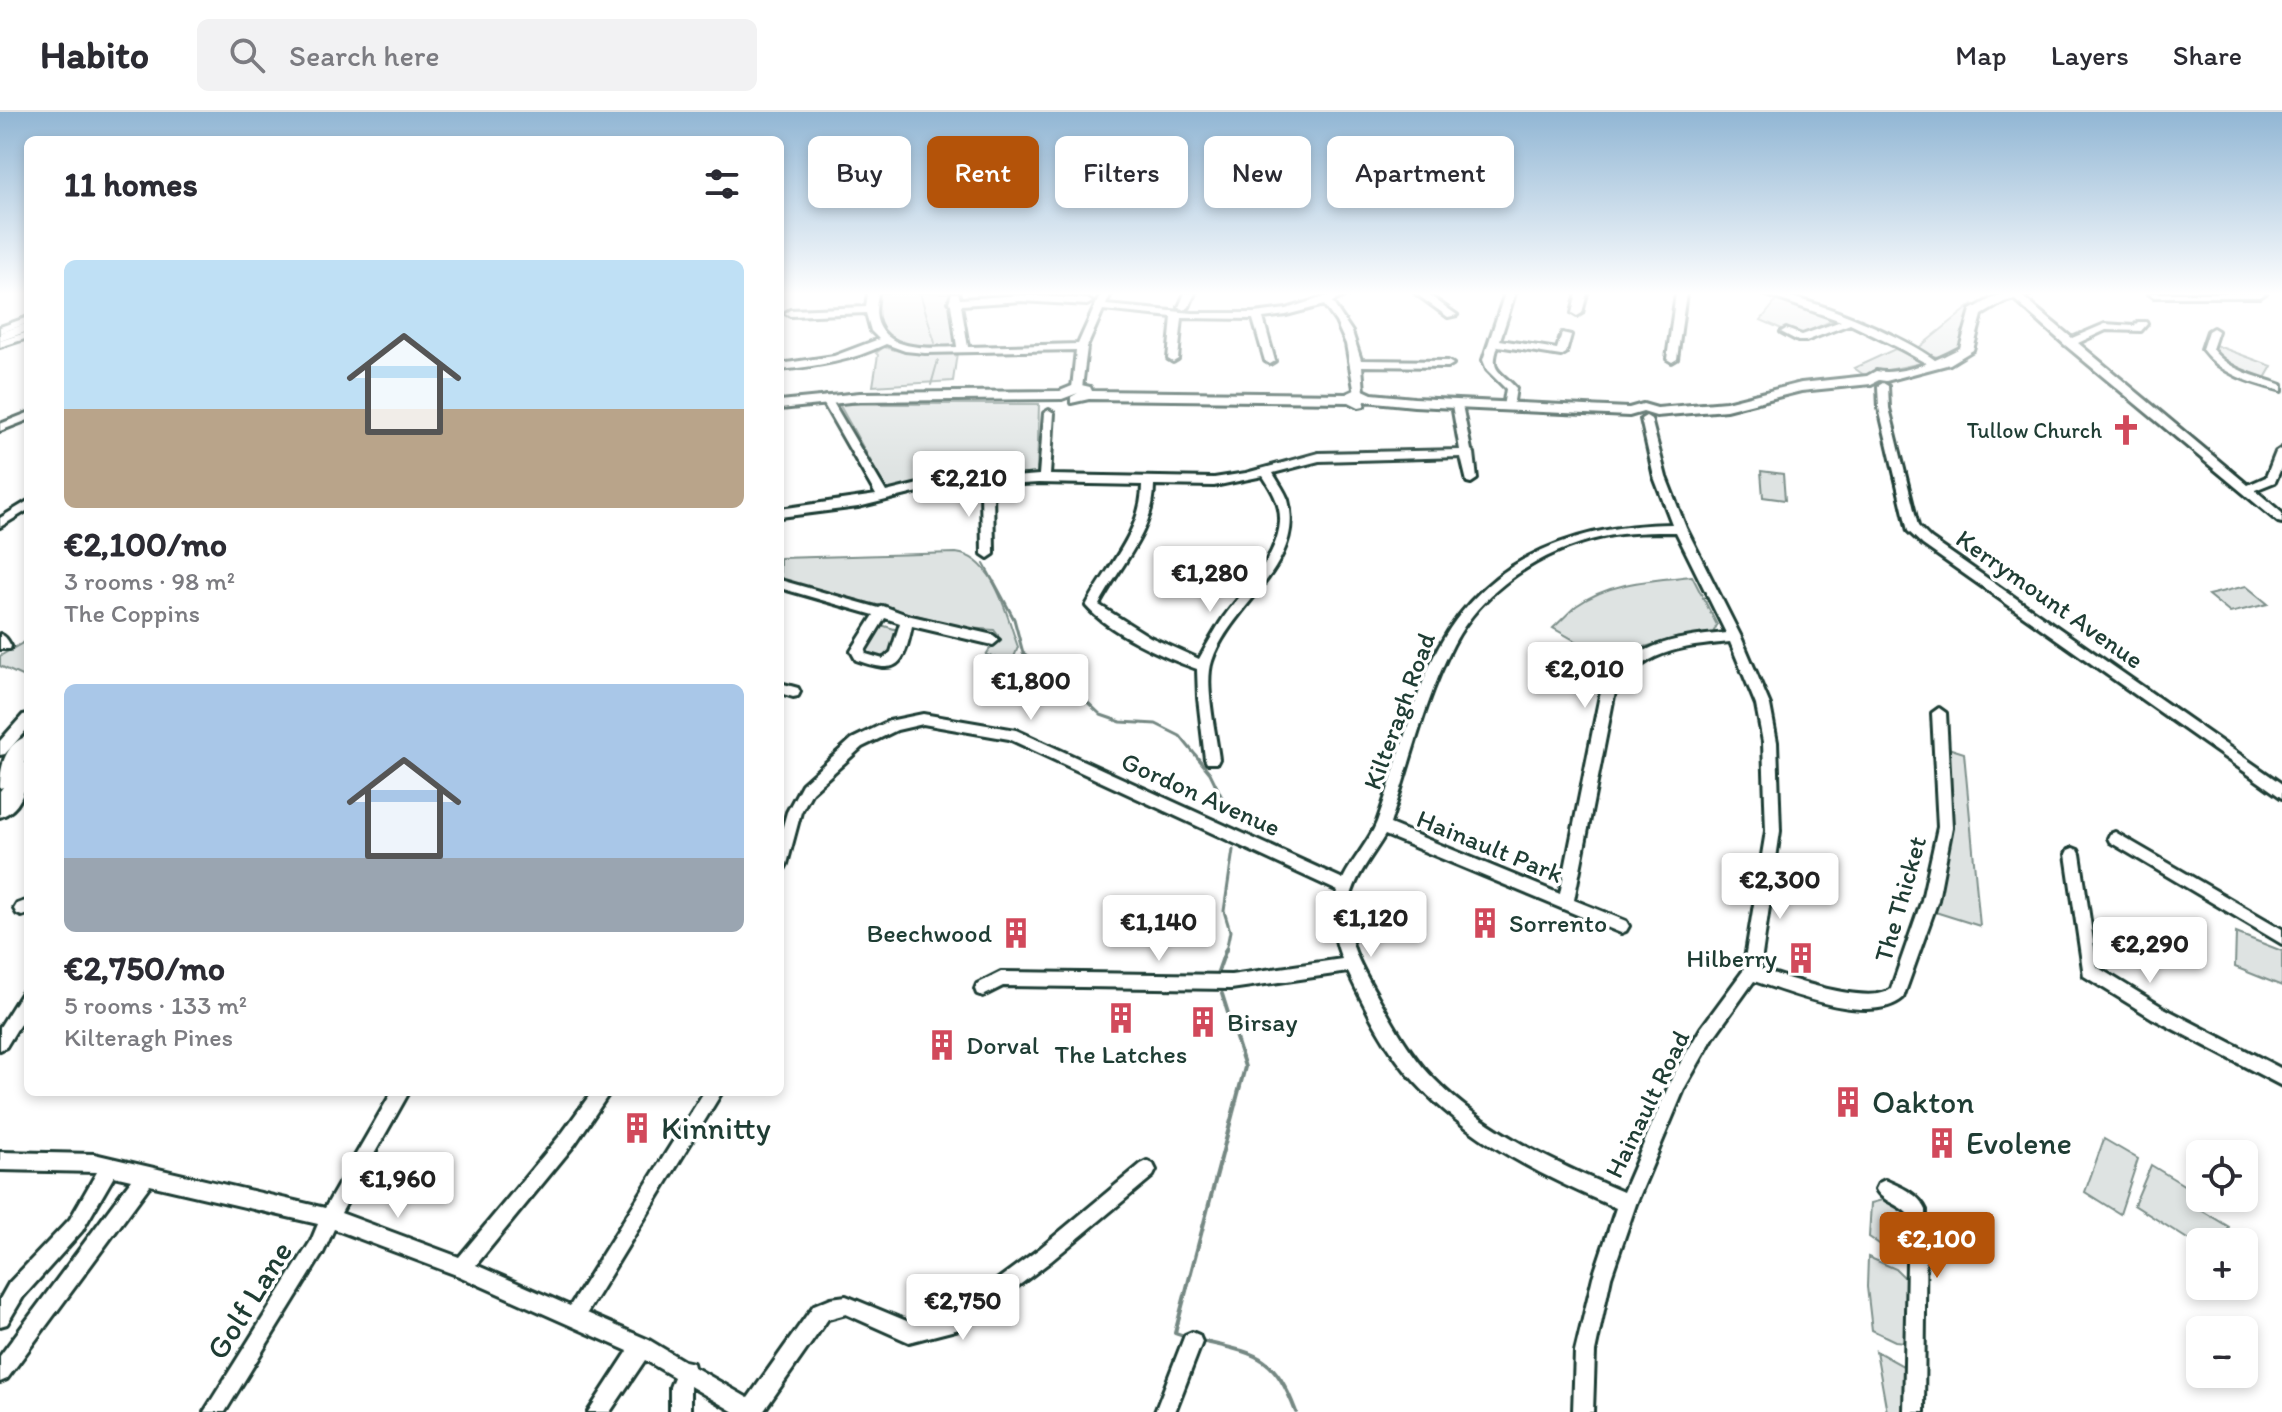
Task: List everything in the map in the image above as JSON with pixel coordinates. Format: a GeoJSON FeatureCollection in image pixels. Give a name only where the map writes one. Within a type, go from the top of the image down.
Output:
{"type":"FeatureCollection","features":[{"type":"Feature","properties":{"kind":"highway"},"geometry":{"type":"LineString","coordinates":[[0,779],[24,749]]}},
{"type":"Feature","properties":{"kind":"highway"},"geometry":{"type":"LineString","coordinates":[[0,808],[24,776]]}},
{"type":"Feature","properties":{"kind":"main road"},"geometry":{"type":"LineString","coordinates":[[784,404],[826,399],[1077,392],[1360,396],[1457,405],[1647,414],[1726,406],[1828,382],[1880,381],[1958,354]]}},
{"type":"Feature","properties":{"kind":"street"},"geometry":{"type":"LineString","coordinates":[[784,367],[825,363],[861,354]]}},
{"type":"Feature","properties":{"kind":"street"},"geometry":{"type":"LineString","coordinates":[[1077,392],[1081,354]]}},
{"type":"Feature","properties":{"kind":"street"},"geometry":{"type":"LineString","coordinates":[[1173,359],[1174,354]]}},
{"type":"Feature","properties":{"kind":"street"},"geometry":{"type":"LineString","coordinates":[[1268,354],[1270,361]]}},
{"type":"Feature","properties":{"kind":"street"},"geometry":{"type":"LineString","coordinates":[[1355,354],[1360,396]]}},
{"type":"Feature","properties":{"kind":"street"},"geometry":{"type":"LineString","coordinates":[[1490,354],[1488,360],[1491,368],[1511,388],[1508,407]]}},
{"type":"Feature","properties":{"kind":"street"},"geometry":{"type":"LineString","coordinates":[[1672,359],[1673,354]]}},
{"type":"Feature","properties":{"kind":"street"},"geometry":{"type":"LineString","coordinates":[[1913,354],[1935,364]]}},
{"type":"Feature","properties":{"kind":"street"},"geometry":{"type":"LineString","coordinates":[[2082,354],[2282,519]]}},
{"type":"Feature","properties":{"kind":"street"},"geometry":{"type":"LineString","coordinates":[[2210,354],[2228,369],[2282,388]]}},
{"type":"Feature","properties":{"kind":"street"},"geometry":{"type":"LineString","coordinates":[[1358,363],[1448,364]]}},
{"type":"Feature","properties":{"kind":"street","name":"Kerrymount Avenue"},"geometry":{"type":"LineString","coordinates":[[1880,381],[1912,528],[1927,542],[2282,792]]}},
{"type":"Feature","properties":{"kind":"street"},"geometry":{"type":"LineString","coordinates":[[826,399],[883,497]]}},
{"type":"Feature","properties":{"kind":"street"},"geometry":{"type":"LineString","coordinates":[[1457,405],[1471,479]]}},
{"type":"Feature","properties":{"kind":"street"},"geometry":{"type":"LineString","coordinates":[[1044,479],[1049,413]]}},
{"type":"Feature","properties":{"kind":"street","name":"Hainault Road"},"geometry":{"type":"LineString","coordinates":[[1583,1412],[1585,1352],[1593,1307],[1627,1203],[1691,1058],[1751,973],[1773,831],[1772,776],[1763,705],[1735,637],[1680,528],[1660,477],[1647,414]]}},
{"type":"Feature","properties":{"kind":"street"},"geometry":{"type":"LineString","coordinates":[[0,428],[24,418]]}},
{"type":"Feature","properties":{"kind":"street"},"geometry":{"type":"LineString","coordinates":[[2248,489],[2271,479],[2282,452]]}},
{"type":"Feature","properties":{"kind":"street"},"geometry":{"type":"LineString","coordinates":[[784,512],[883,497],[943,482],[1044,479],[1214,482],[1319,457],[1468,453]]}},
{"type":"Feature","properties":{"kind":"street"},"geometry":{"type":"LineString","coordinates":[[1212,759],[1204,666],[1234,610],[1264,577],[1284,544],[1282,499],[1266,472]]}},
{"type":"Feature","properties":{"kind":"street"},"geometry":{"type":"LineString","coordinates":[[1148,481],[1150,498],[1145,518],[1092,606],[1131,634],[1175,657],[1204,666]]}},
{"type":"Feature","properties":{"kind":"street"},"geometry":{"type":"LineString","coordinates":[[987,483],[988,554]]}},
{"type":"Feature","properties":{"kind":"street"},"geometry":{"type":"LineString","coordinates":[[0,523],[24,508]]}},
{"type":"Feature","properties":{"kind":"street","name":"Kilteragh Road"},"geometry":{"type":"LineString","coordinates":[[1382,827],[1443,653],[1452,634],[1482,595],[1532,560],[1581,539],[1617,531],[1680,528]]}},
{"type":"Feature","properties":{"kind":"street"},"geometry":{"type":"LineString","coordinates":[[784,585],[907,620],[993,640]]}},
{"type":"Feature","properties":{"kind":"street"},"geometry":{"type":"LineString","coordinates":[[883,611],[858,651],[861,657],[886,664],[892,662],[905,637],[907,620]]}},
{"type":"Feature","properties":{"kind":"street"},"geometry":{"type":"LineString","coordinates":[[1566,902],[1607,695],[1614,681],[1638,658],[1661,646],[1735,637]]}},
{"type":"Feature","properties":{"kind":"street","name":"The Thicket"},"geometry":{"type":"LineString","coordinates":[[1751,973],[1809,991],[1861,1001],[1889,1000],[1897,993],[1930,900],[1945,827],[1939,713]]}},
{"type":"Feature","properties":{"kind":"street","name":"Gordon Avenue"},"geometry":{"type":"LineString","coordinates":[[784,849],[794,812],[807,788],[857,743],[894,725],[923,719],[1011,734],[1346,888]]}},
{"type":"Feature","properties":{"kind":"street"},"geometry":{"type":"LineString","coordinates":[[0,750],[24,723]]}},
{"type":"Feature","properties":{"kind":"street","name":"Hainault Park"},"geometry":{"type":"LineString","coordinates":[[1621,926],[1382,827],[1346,888],[1341,906],[1341,927],[1351,965],[1395,1042],[1434,1090],[1509,1144],[1577,1182],[1627,1203]]}},
{"type":"Feature","properties":{"kind":"street"},"geometry":{"type":"LineString","coordinates":[[2115,838],[2282,937]]}},
{"type":"Feature","properties":{"kind":"street"},"geometry":{"type":"LineString","coordinates":[[2073,854],[2090,971],[2158,1013],[2282,1078]]}},
{"type":"Feature","properties":{"kind":"street"},"geometry":{"type":"LineString","coordinates":[[983,989],[1001,979],[1231,982],[1351,965]]}},
{"type":"Feature","properties":{"kind":"street"},"geometry":{"type":"LineString","coordinates":[[2,1037],[24,1003]]}},
{"type":"Feature","properties":{"kind":"street","name":"Golf Lane"},"geometry":{"type":"LineString","coordinates":[[214,1412],[317,1247],[399,1096]]}},
{"type":"Feature","properties":{"kind":"street"},"geometry":{"type":"LineString","coordinates":[[462,1268],[500,1219],[549,1166],[599,1096]]}},
{"type":"Feature","properties":{"kind":"street"},"geometry":{"type":"LineString","coordinates":[[575,1316],[712,1096]]}},
{"type":"Feature","properties":{"kind":"street"},"geometry":{"type":"LineString","coordinates":[[0,1161],[94,1163],[330,1218],[462,1268],[575,1316],[686,1370],[752,1411],[821,1312],[846,1305],[909,1332],[956,1321],[1045,1255],[1147,1170]]}},
{"type":"Feature","properties":{"kind":"street"},"geometry":{"type":"LineString","coordinates":[[0,1317],[16,1290],[76,1225],[110,1166]]}},
{"type":"Feature","properties":{"kind":"street"},"geometry":{"type":"LineString","coordinates":[[0,1372],[146,1175]]}},
{"type":"Feature","properties":{"kind":"street"},"geometry":{"type":"LineString","coordinates":[[1885,1189],[1908,1201],[1917,1210],[1914,1412]]}},
{"type":"Feature","properties":{"kind":"street"},"geometry":{"type":"LineString","coordinates":[[1165,1412],[1192,1342]]}},
{"type":"Feature","properties":{"kind":"street"},"geometry":{"type":"LineString","coordinates":[[598,1412],[642,1347]]}},
{"type":"Feature","properties":{"kind":"street"},"geometry":{"type":"LineString","coordinates":[[680,1412],[680,1387],[686,1370]]}},
{"type":"Feature","properties":{"kind":"shaded area"},"geometry":{"type":"Polygon","coordinates":[[[957,354],[953,381],[873,386],[878,355],[957,354]]]}},
{"type":"Feature","properties":{"kind":"shaded area"},"geometry":{"type":"Polygon","coordinates":[[[1885,354],[1907,354],[1922,363],[1864,375],[1854,368],[1885,354]]]}},
{"type":"Feature","properties":{"kind":"shaded area"},"geometry":{"type":"Polygon","coordinates":[[[1926,354],[1957,354],[1949,357],[1926,354]]]}},
{"type":"Feature","properties":{"kind":"shaded area"},"geometry":{"type":"Polygon","coordinates":[[[2216,354],[2239,354],[2272,366],[2264,380],[2228,367],[2216,354]]]}},
{"type":"Feature","properties":{"kind":"shaded area"},"geometry":{"type":"Polygon","coordinates":[[[839,404],[1039,404],[1037,475],[961,477],[887,491],[839,404]]]}},
{"type":"Feature","properties":{"kind":"shaded area"},"geometry":{"type":"Polygon","coordinates":[[[1761,471],[1783,474],[1785,500],[1763,497],[1761,471]]]}},
{"type":"Feature","properties":{"kind":"shaded area"},"geometry":{"type":"Polygon","coordinates":[[[956,553],[969,557],[981,565],[998,590],[1018,647],[1012,662],[986,655],[998,642],[994,630],[966,628],[784,581],[784,558],[956,553]]]}},
{"type":"Feature","properties":{"kind":"shaded area"},"geometry":{"type":"Polygon","coordinates":[[[1692,576],[1717,625],[1713,633],[1676,638],[1638,649],[1620,666],[1553,628],[1576,606],[1603,592],[1632,584],[1692,576]]]}},
{"type":"Feature","properties":{"kind":"shaded area"},"geometry":{"type":"Polygon","coordinates":[[[2246,586],[2268,604],[2230,613],[2208,595],[2246,586]]]}},
{"type":"Feature","properties":{"kind":"shaded area"},"geometry":{"type":"Polygon","coordinates":[[[881,625],[901,631],[889,654],[879,658],[865,653],[881,625]]]}},
{"type":"Feature","properties":{"kind":"shaded area"},"geometry":{"type":"Polygon","coordinates":[[[24,642],[24,677],[0,666],[0,656],[24,642]]]}},
{"type":"Feature","properties":{"kind":"shaded area"},"geometry":{"type":"Polygon","coordinates":[[[1948,748],[1964,753],[1980,926],[1932,911],[1948,748]]]}},
{"type":"Feature","properties":{"kind":"shaded area"},"geometry":{"type":"Polygon","coordinates":[[[2236,933],[2282,951],[2282,986],[2235,967],[2236,933]]]}},
{"type":"Feature","properties":{"kind":"shaded area"},"geometry":{"type":"Polygon","coordinates":[[[2104,1139],[2138,1159],[2120,1214],[2085,1192],[2104,1139]]]}},
{"type":"Feature","properties":{"kind":"shaded area"},"geometry":{"type":"Polygon","coordinates":[[[2151,1165],[2186,1186],[2186,1212],[2204,1212],[2229,1227],[2186,1228],[2186,1238],[2134,1205],[2151,1165]]]}},
{"type":"Feature","properties":{"kind":"shaded area"},"geometry":{"type":"Polygon","coordinates":[[[1890,1198],[1909,1214],[1908,1258],[1903,1260],[1869,1237],[1871,1203],[1890,1198]]]}},
{"type":"Feature","properties":{"kind":"shaded area"},"geometry":{"type":"Polygon","coordinates":[[[1868,1257],[1896,1269],[1908,1281],[1905,1342],[1895,1341],[1872,1330],[1867,1287],[1868,1257]]]}},
{"type":"Feature","properties":{"kind":"shaded area"},"geometry":{"type":"Polygon","coordinates":[[[1876,1351],[1905,1367],[1905,1412],[1887,1412],[1876,1351]]]}},
{"type":"Feature","properties":{"kind":"waterway"},"geometry":{"type":"LineString","coordinates":[[931,385],[938,360]]}},
{"type":"Feature","properties":{"kind":"waterway"},"geometry":{"type":"LineString","coordinates":[[984,564],[995,584]]}},
{"type":"Feature","properties":{"kind":"waterway"},"geometry":{"type":"LineString","coordinates":[[994,582],[1014,619],[1023,653],[1064,680],[1101,715],[1121,722],[1156,724],[1180,736],[1210,773],[1229,812]]}},
{"type":"Feature","properties":{"kind":"waterway"},"geometry":{"type":"LineString","coordinates":[[1226,951],[1230,931],[1224,911],[1233,850]]}},
{"type":"Feature","properties":{"kind":"waterway"},"geometry":{"type":"LineString","coordinates":[[1216,977],[1226,949]]}},
{"type":"Feature","properties":{"kind":"waterway"},"geometry":{"type":"LineString","coordinates":[[1184,1336],[1175,1333],[1245,1067],[1222,994]]}},
{"type":"Feature","properties":{"kind":"waterway"},"geometry":{"type":"LineString","coordinates":[[1201,1341],[1237,1349],[1262,1360],[1280,1378],[1296,1412]]}},
{"type":"Feature","properties":{"kind":"place","name":"Tullow Church"},"geometry":{"type":"Point","coordinates":[2126,430]}},
{"type":"Feature","properties":{"kind":"place","name":"Sorrento"},"geometry":{"type":"Point","coordinates":[1485,923]}},
{"type":"Feature","properties":{"kind":"place","name":"Beechwood"},"geometry":{"type":"Point","coordinates":[1016,933]}},
{"type":"Feature","properties":{"kind":"place","name":"Hilberry"},"geometry":{"type":"Point","coordinates":[1801,958]}},
{"type":"Feature","properties":{"kind":"place","name":"The Latches"},"geometry":{"type":"Point","coordinates":[1121,1018]}},
{"type":"Feature","properties":{"kind":"place","name":"Birsay"},"geometry":{"type":"Point","coordinates":[1203,1022]}},
{"type":"Feature","properties":{"kind":"place","name":"Dorval"},"geometry":{"type":"Point","coordinates":[942,1045]}},
{"type":"Feature","properties":{"kind":"place","name":"Oakton"},"geometry":{"type":"Point","coordinates":[1848,1102]}},
{"type":"Feature","properties":{"kind":"place","name":"Kinnitty"},"geometry":{"type":"Point","coordinates":[637,1128]}},
{"type":"Feature","properties":{"kind":"place","name":"Evolene"},"geometry":{"type":"Point","coordinates":[1942,1143]}}]}
